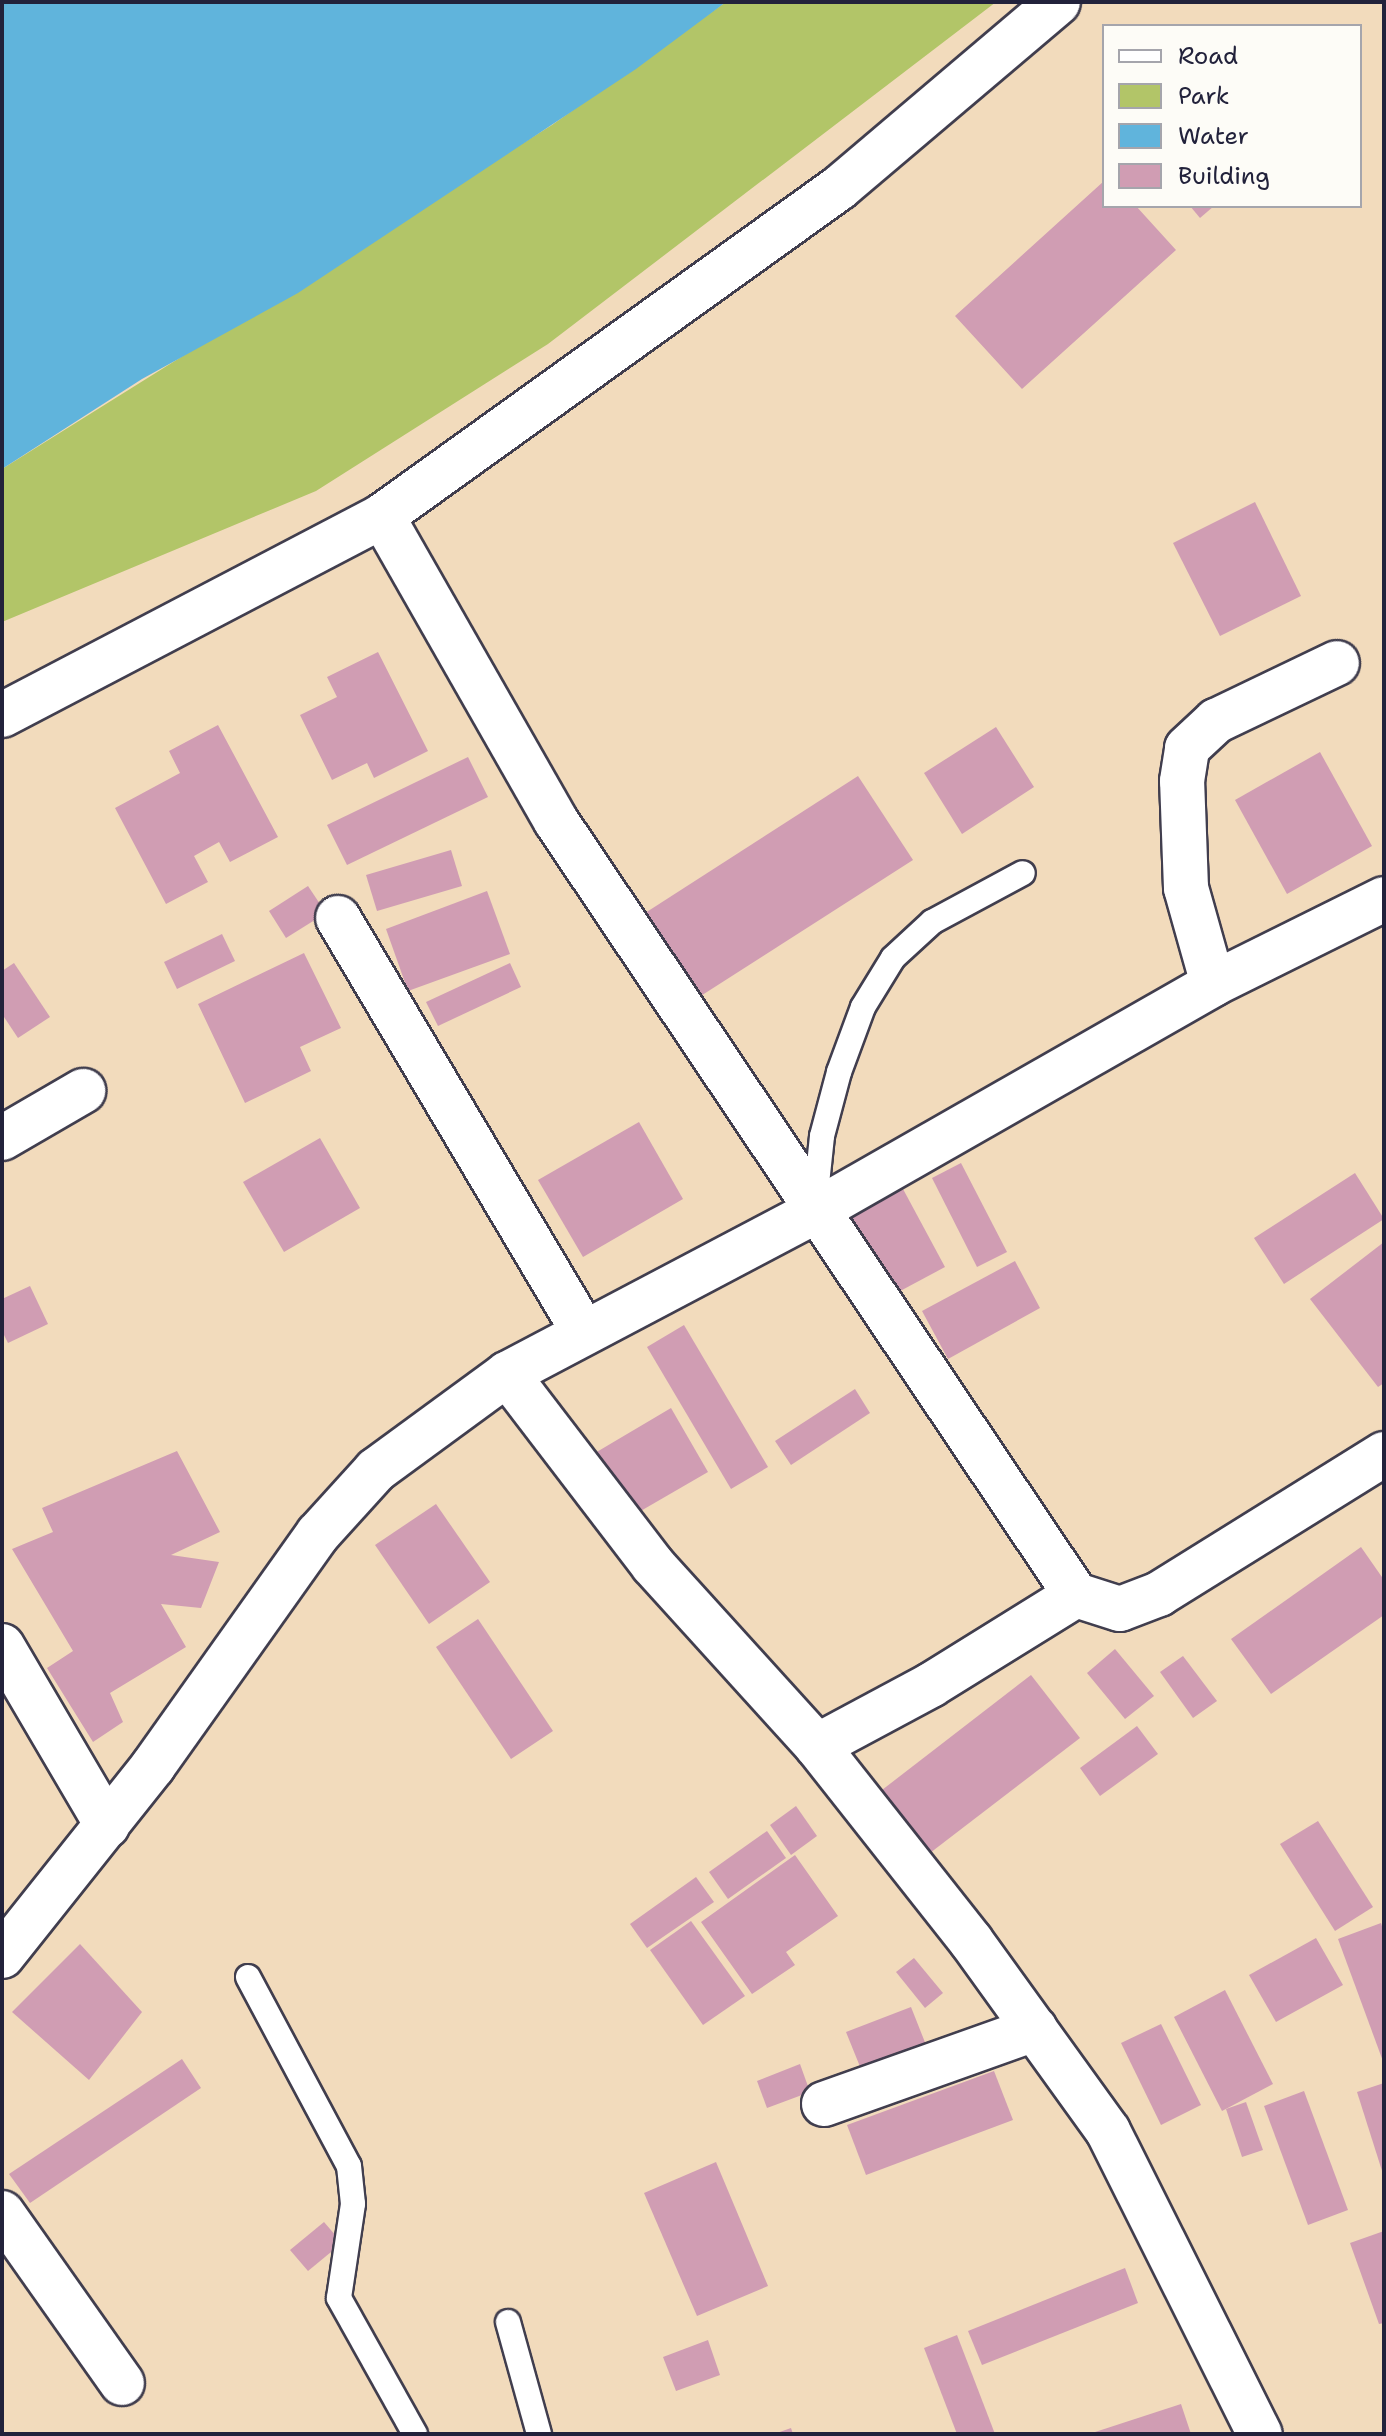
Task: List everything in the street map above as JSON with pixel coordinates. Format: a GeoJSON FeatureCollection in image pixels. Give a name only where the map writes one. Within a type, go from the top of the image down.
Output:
{"type":"FeatureCollection","features":[{"type":"Feature","properties":{"kind":"street"},"geometry":{"type":"LineString","coordinates":[[2,715],[382,516],[839,188],[1058,2]]}},
{"type":"Feature","properties":{"kind":"street"},"geometry":{"type":"LineString","coordinates":[[382,516],[556,821],[814,1212],[1076,1595],[1120,1609],[1159,1594],[1384,1454]]}},
{"type":"Feature","properties":{"kind":"street"},"geometry":{"type":"LineString","coordinates":[[1213,984],[1186,888],[1182,781],[1187,748],[1216,721],[1337,663]]}},
{"type":"Feature","properties":{"kind":"street"},"geometry":{"type":"LineString","coordinates":[[2,1956],[220,1676],[318,1534],[376,1470],[507,1374],[814,1212],[1213,984],[1384,899]]}},
{"type":"Feature","properties":{"kind":"street"},"geometry":{"type":"LineString","coordinates":[[338,918],[584,1333]]}},
{"type":"Feature","properties":{"kind":"street"},"geometry":{"type":"LineString","coordinates":[[2,1138],[83,1091]]}},
{"type":"Feature","properties":{"kind":"street"},"geometry":{"type":"LineString","coordinates":[[507,1374],[653,1565],[817,1746],[1035,2029],[1108,2131],[1260,2434]]}},
{"type":"Feature","properties":{"kind":"street"},"geometry":{"type":"LineString","coordinates":[[817,1746],[931,1685],[1076,1595]]}},
{"type":"Feature","properties":{"kind":"street"},"geometry":{"type":"LineString","coordinates":[[2,1646],[107,1825]]}},
{"type":"Feature","properties":{"kind":"street"},"geometry":{"type":"LineString","coordinates":[[824,2104],[1035,2029]]}},
{"type":"Feature","properties":{"kind":"street"},"geometry":{"type":"LineString","coordinates":[[2,2213],[122,2383]]}},
{"type":"Feature","properties":{"kind":"lane"},"geometry":{"type":"LineString","coordinates":[[814,1212],[822,1136],[839,1072],[863,1007],[893,958],[932,922],[1023,873]]}},
{"type":"Feature","properties":{"kind":"lane"},"geometry":{"type":"LineString","coordinates":[[248,1977],[349,2166],[353,2204],[339,2298],[415,2434]]}},
{"type":"Feature","properties":{"kind":"lane"},"geometry":{"type":"LineString","coordinates":[[508,2322],[539,2434]]}},
{"type":"Feature","properties":{"kind":"green space"},"geometry":{"type":"Polygon","coordinates":[[[726,2],[996,2],[548,344],[316,491],[2,622],[2,469],[552,125],[726,2]]]}},
{"type":"Feature","properties":{"kind":"water"},"geometry":{"type":"Polygon","coordinates":[[[2,2],[726,2],[636,69],[298,293],[142,379],[2,469],[2,2]]]}},
{"type":"Feature","properties":{"kind":"building"},"geometry":{"type":"Polygon","coordinates":[[[1102,183],[1102,208],[1138,208],[1176,250],[1022,389],[955,316],[1102,183]]]}},
{"type":"Feature","properties":{"kind":"building"},"geometry":{"type":"Polygon","coordinates":[[[1192,208],[1212,208],[1200,218],[1192,208]]]}},
{"type":"Feature","properties":{"kind":"building"},"geometry":{"type":"Polygon","coordinates":[[[1255,502],[1301,596],[1220,636],[1173,543],[1255,502]]]}},
{"type":"Feature","properties":{"kind":"building"},"geometry":{"type":"Polygon","coordinates":[[[378,652],[428,751],[374,778],[367,763],[332,780],[300,715],[337,697],[327,677],[378,652]]]}},
{"type":"Feature","properties":{"kind":"building"},"geometry":{"type":"Polygon","coordinates":[[[218,725],[278,837],[230,862],[219,842],[194,856],[208,882],[166,904],[115,808],[180,773],[169,751],[218,725]]]}},
{"type":"Feature","properties":{"kind":"building"},"geometry":{"type":"Polygon","coordinates":[[[996,727],[1034,787],[962,834],[924,773],[996,727]]]}},
{"type":"Feature","properties":{"kind":"building"},"geometry":{"type":"Polygon","coordinates":[[[1320,752],[1372,846],[1287,894],[1235,800],[1320,752]]]}},
{"type":"Feature","properties":{"kind":"building"},"geometry":{"type":"Polygon","coordinates":[[[468,757],[488,797],[347,865],[327,825],[468,757]]]}},
{"type":"Feature","properties":{"kind":"building"},"geometry":{"type":"Polygon","coordinates":[[[858,776],[913,860],[696,999],[642,915],[858,776]]]}},
{"type":"Feature","properties":{"kind":"building"},"geometry":{"type":"Polygon","coordinates":[[[451,850],[462,886],[377,911],[366,875],[451,850]]]}},
{"type":"Feature","properties":{"kind":"building"},"geometry":{"type":"Polygon","coordinates":[[[308,886],[326,913],[286,938],[269,911],[308,886]]]}},
{"type":"Feature","properties":{"kind":"building"},"geometry":{"type":"Polygon","coordinates":[[[487,891],[510,954],[408,991],[386,929],[487,891]]]}},
{"type":"Feature","properties":{"kind":"building"},"geometry":{"type":"Polygon","coordinates":[[[222,934],[235,961],[177,989],[164,962],[222,934]]]}},
{"type":"Feature","properties":{"kind":"building"},"geometry":{"type":"Polygon","coordinates":[[[304,953],[341,1028],[300,1047],[311,1071],[245,1103],[198,1004],[304,953]]]}},
{"type":"Feature","properties":{"kind":"building"},"geometry":{"type":"Polygon","coordinates":[[[14,963],[50,1017],[18,1038],[2,1014],[2,971],[14,963]]]}},
{"type":"Feature","properties":{"kind":"building"},"geometry":{"type":"Polygon","coordinates":[[[510,963],[521,987],[438,1026],[426,1002],[510,963]]]}},
{"type":"Feature","properties":{"kind":"building"},"geometry":{"type":"Polygon","coordinates":[[[639,1122],[683,1199],[583,1257],[538,1180],[639,1122]]]}},
{"type":"Feature","properties":{"kind":"building"},"geometry":{"type":"Polygon","coordinates":[[[320,1138],[360,1208],[284,1252],[243,1182],[320,1138]]]}},
{"type":"Feature","properties":{"kind":"building"},"geometry":{"type":"Polygon","coordinates":[[[961,1163],[1007,1252],[977,1267],[932,1178],[961,1163]]]}},
{"type":"Feature","properties":{"kind":"building"},"geometry":{"type":"Polygon","coordinates":[[[1355,1173],[1384,1219],[1284,1284],[1254,1238],[1355,1173]]]}},
{"type":"Feature","properties":{"kind":"building"},"geometry":{"type":"Polygon","coordinates":[[[896,1176],[945,1267],[889,1297],[840,1206],[896,1176]]]}},
{"type":"Feature","properties":{"kind":"building"},"geometry":{"type":"Polygon","coordinates":[[[1384,1242],[1384,1383],[1378,1387],[1310,1299],[1384,1242]]]}},
{"type":"Feature","properties":{"kind":"building"},"geometry":{"type":"Polygon","coordinates":[[[1015,1261],[1040,1308],[948,1359],[922,1311],[1015,1261]]]}},
{"type":"Feature","properties":{"kind":"building"},"geometry":{"type":"Polygon","coordinates":[[[30,1286],[48,1324],[8,1343],[2,1331],[2,1299],[30,1286]]]}},
{"type":"Feature","properties":{"kind":"building"},"geometry":{"type":"Polygon","coordinates":[[[684,1325],[768,1467],[731,1489],[647,1347],[684,1325]]]}},
{"type":"Feature","properties":{"kind":"building"},"geometry":{"type":"Polygon","coordinates":[[[855,1389],[870,1413],[791,1465],[775,1441],[855,1389]]]}},
{"type":"Feature","properties":{"kind":"building"},"geometry":{"type":"Polygon","coordinates":[[[671,1408],[708,1472],[632,1516],[595,1453],[671,1408]]]}},
{"type":"Feature","properties":{"kind":"building"},"geometry":{"type":"Polygon","coordinates":[[[177,1451],[220,1532],[171,1555],[219,1562],[201,1608],[161,1604],[186,1647],[110,1693],[123,1722],[93,1742],[47,1668],[73,1651],[12,1549],[53,1532],[42,1508],[177,1451]]]}},
{"type":"Feature","properties":{"kind":"building"},"geometry":{"type":"Polygon","coordinates":[[[436,1504],[490,1582],[429,1624],[375,1545],[436,1504]]]}},
{"type":"Feature","properties":{"kind":"building"},"geometry":{"type":"Polygon","coordinates":[[[1361,1547],[1384,1580],[1384,1615],[1271,1694],[1231,1639],[1361,1547]]]}},
{"type":"Feature","properties":{"kind":"building"},"geometry":{"type":"Polygon","coordinates":[[[478,1619],[553,1731],[511,1759],[436,1647],[478,1619]]]}},
{"type":"Feature","properties":{"kind":"building"},"geometry":{"type":"Polygon","coordinates":[[[1115,1649],[1154,1696],[1125,1719],[1087,1673],[1115,1649]]]}},
{"type":"Feature","properties":{"kind":"building"},"geometry":{"type":"Polygon","coordinates":[[[1183,1656],[1217,1701],[1193,1718],[1160,1672],[1183,1656]]]}},
{"type":"Feature","properties":{"kind":"building"},"geometry":{"type":"Polygon","coordinates":[[[1031,1675],[1080,1738],[930,1853],[882,1790],[1031,1675]]]}},
{"type":"Feature","properties":{"kind":"building"},"geometry":{"type":"Polygon","coordinates":[[[1137,1726],[1158,1754],[1100,1796],[1080,1768],[1137,1726]]]}},
{"type":"Feature","properties":{"kind":"building"},"geometry":{"type":"Polygon","coordinates":[[[796,1806],[817,1836],[791,1855],[770,1825],[796,1806]]]}},
{"type":"Feature","properties":{"kind":"building"},"geometry":{"type":"Polygon","coordinates":[[[1318,1821],[1373,1907],[1335,1931],[1280,1844],[1318,1821]]]}},
{"type":"Feature","properties":{"kind":"building"},"geometry":{"type":"Polygon","coordinates":[[[767,1831],[786,1858],[728,1899],[709,1872],[767,1831]]]}},
{"type":"Feature","properties":{"kind":"building"},"geometry":{"type":"Polygon","coordinates":[[[795,1855],[838,1916],[786,1952],[795,1965],[752,1994],[701,1922],[795,1855]]]}},
{"type":"Feature","properties":{"kind":"building"},"geometry":{"type":"Polygon","coordinates":[[[696,1877],[714,1902],[647,1948],[630,1924],[696,1877]]]}},
{"type":"Feature","properties":{"kind":"building"},"geometry":{"type":"Polygon","coordinates":[[[691,1921],[745,1996],[703,2025],[650,1950],[691,1921]]]}},
{"type":"Feature","properties":{"kind":"building"},"geometry":{"type":"Polygon","coordinates":[[[1381,1923],[1384,1933],[1384,2064],[1338,1939],[1381,1923]]]}},
{"type":"Feature","properties":{"kind":"building"},"geometry":{"type":"Polygon","coordinates":[[[1316,1938],[1343,1985],[1276,2022],[1249,1975],[1316,1938]]]}},
{"type":"Feature","properties":{"kind":"building"},"geometry":{"type":"Polygon","coordinates":[[[80,1944],[142,2012],[89,2080],[12,2012],[80,1944]]]}},
{"type":"Feature","properties":{"kind":"building"},"geometry":{"type":"Polygon","coordinates":[[[914,1958],[943,1993],[925,2008],[896,1972],[914,1958]]]}},
{"type":"Feature","properties":{"kind":"building"},"geometry":{"type":"Polygon","coordinates":[[[1225,1990],[1273,2084],[1222,2111],[1174,2017],[1225,1990]]]}},
{"type":"Feature","properties":{"kind":"building"},"geometry":{"type":"Polygon","coordinates":[[[911,2007],[930,2055],[865,2079],[846,2032],[911,2007]]]}},
{"type":"Feature","properties":{"kind":"building"},"geometry":{"type":"Polygon","coordinates":[[[1161,2024],[1201,2105],[1161,2125],[1121,2043],[1161,2024]]]}},
{"type":"Feature","properties":{"kind":"building"},"geometry":{"type":"Polygon","coordinates":[[[182,2059],[201,2088],[30,2203],[9,2174],[182,2059]]]}},
{"type":"Feature","properties":{"kind":"building"},"geometry":{"type":"Polygon","coordinates":[[[800,2064],[810,2092],[767,2108],[757,2081],[800,2064]]]}},
{"type":"Feature","properties":{"kind":"building"},"geometry":{"type":"Polygon","coordinates":[[[994,2071],[1013,2120],[866,2175],[847,2125],[994,2071]]]}},
{"type":"Feature","properties":{"kind":"building"},"geometry":{"type":"Polygon","coordinates":[[[1384,2083],[1384,2174],[1383,2174],[1357,2092],[1384,2083]]]}},
{"type":"Feature","properties":{"kind":"building"},"geometry":{"type":"Polygon","coordinates":[[[1304,2091],[1348,2210],[1308,2225],[1264,2106],[1304,2091]]]}},
{"type":"Feature","properties":{"kind":"building"},"geometry":{"type":"Polygon","coordinates":[[[1246,2102],[1263,2150],[1242,2157],[1226,2109],[1246,2102]]]}},
{"type":"Feature","properties":{"kind":"building"},"geometry":{"type":"Polygon","coordinates":[[[716,2162],[768,2286],[697,2316],[644,2193],[716,2162]]]}},
{"type":"Feature","properties":{"kind":"building"},"geometry":{"type":"Polygon","coordinates":[[[324,2222],[342,2243],[308,2271],[290,2250],[324,2222]]]}},
{"type":"Feature","properties":{"kind":"building"},"geometry":{"type":"Polygon","coordinates":[[[1384,2231],[1384,2323],[1379,2324],[1350,2243],[1384,2231]]]}},
{"type":"Feature","properties":{"kind":"building"},"geometry":{"type":"Polygon","coordinates":[[[1125,2268],[1138,2303],[982,2365],[968,2331],[1125,2268]]]}},
{"type":"Feature","properties":{"kind":"building"},"geometry":{"type":"Polygon","coordinates":[[[957,2335],[995,2434],[957,2434],[924,2348],[957,2335]]]}},
{"type":"Feature","properties":{"kind":"building"},"geometry":{"type":"Polygon","coordinates":[[[708,2340],[720,2375],[676,2391],[663,2357],[708,2340]]]}},
{"type":"Feature","properties":{"kind":"building"},"geometry":{"type":"Polygon","coordinates":[[[1181,2404],[1191,2434],[1092,2434],[1092,2433],[1181,2404]]]}},
{"type":"Feature","properties":{"kind":"building"},"geometry":{"type":"Polygon","coordinates":[[[791,2428],[793,2434],[774,2434],[791,2428]]]}}]}
